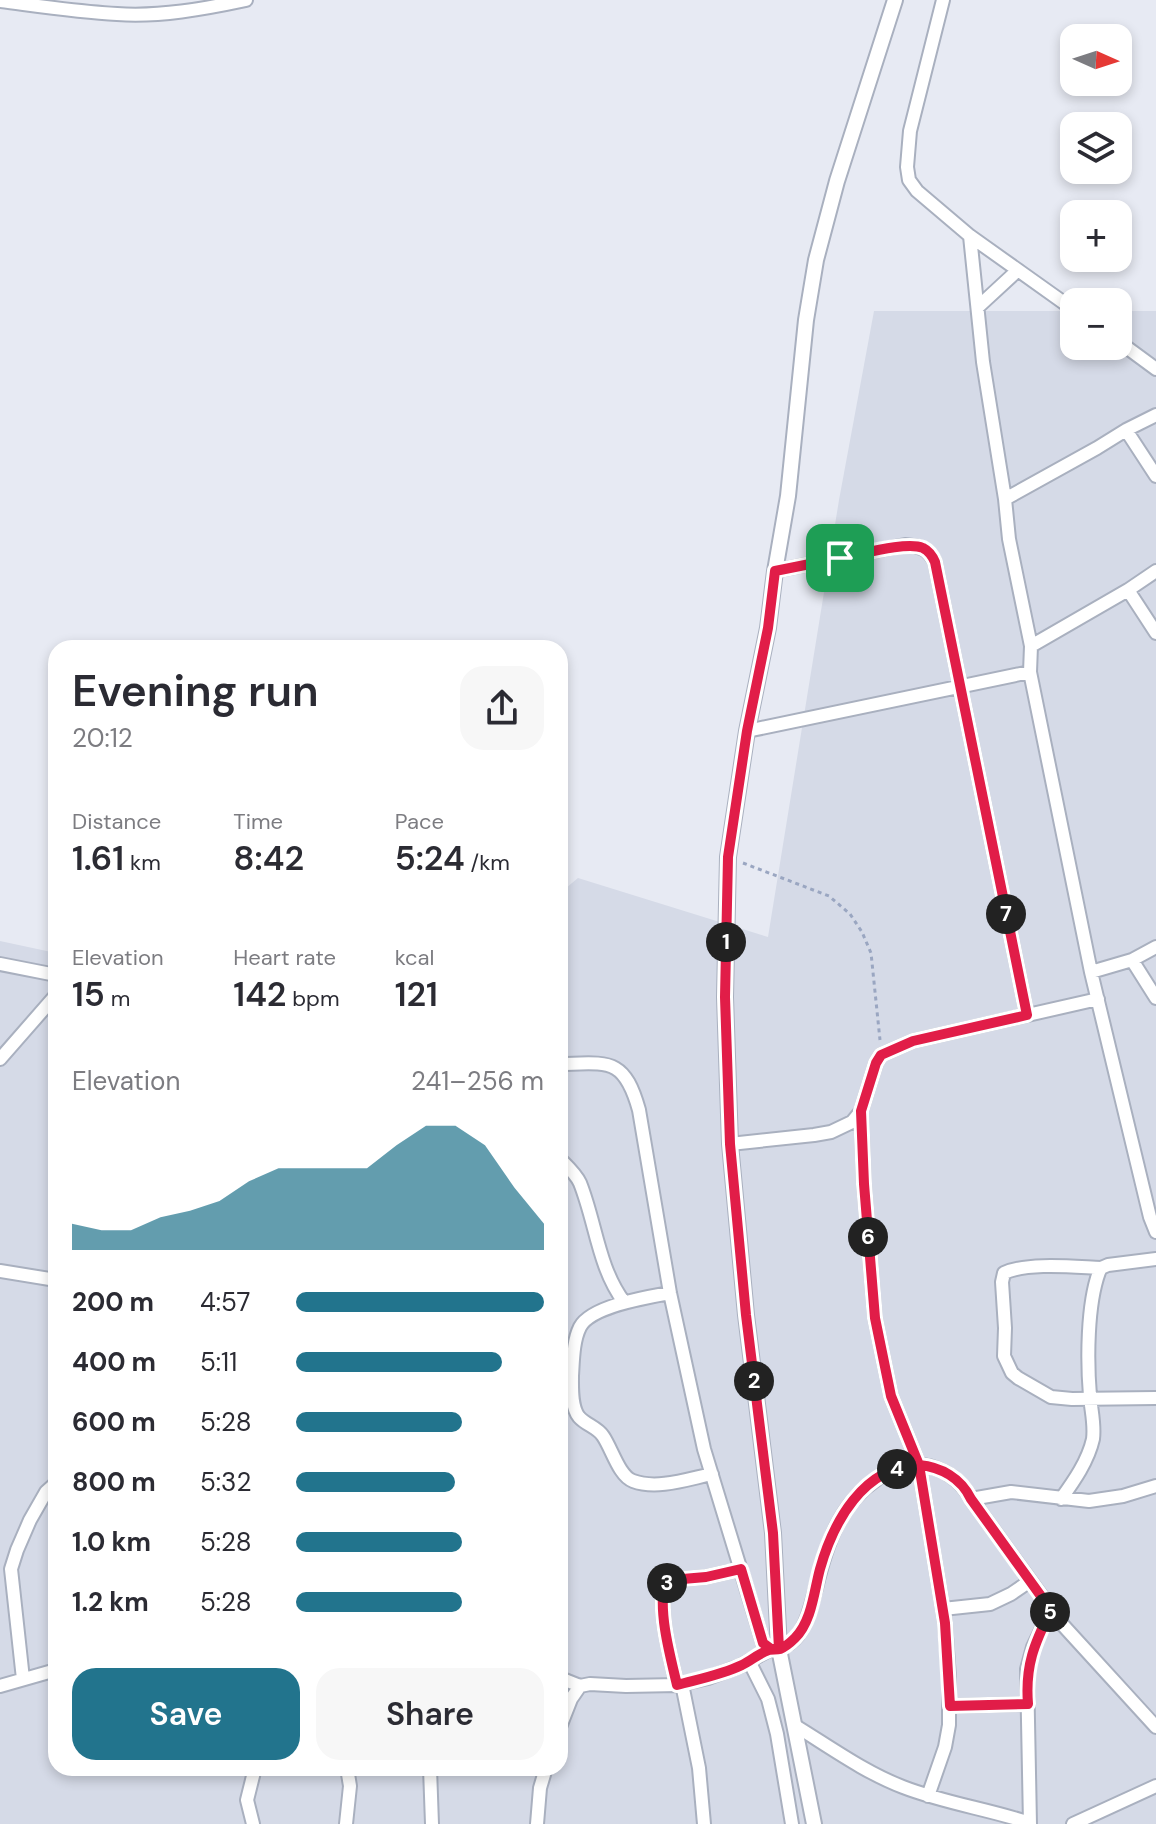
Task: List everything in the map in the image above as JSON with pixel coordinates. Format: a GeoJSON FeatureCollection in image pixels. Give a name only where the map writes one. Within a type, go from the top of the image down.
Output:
{"type":"FeatureCollection","features":[{"type":"Feature","properties":{"kind":"street"},"geometry":{"type":"LineString","coordinates":[[0,1],[119,15],[200,9],[246,0]]}},
{"type":"Feature","properties":{"kind":"street"},"geometry":{"type":"LineString","coordinates":[[814,1824],[775,1649],[773,1533],[746,1315],[730,1144],[725,997],[728,857],[788,496],[806,320],[816,260],[837,181],[895,0]]}},
{"type":"Feature","properties":{"kind":"street"},"geometry":{"type":"LineString","coordinates":[[943,0],[910,131],[909,180],[917,191],[970,236],[1060,300]]}},
{"type":"Feature","properties":{"kind":"street"},"geometry":{"type":"LineString","coordinates":[[970,236],[983,362],[1009,539],[1031,646],[1030,672],[1091,972],[1156,1232]]}},
{"type":"Feature","properties":{"kind":"street"},"geometry":{"type":"LineString","coordinates":[[978,307],[1018,270]]}},
{"type":"Feature","properties":{"kind":"street"},"geometry":{"type":"LineString","coordinates":[[1132,351],[1156,369]]}},
{"type":"Feature","properties":{"kind":"street"},"geometry":{"type":"LineString","coordinates":[[1005,499],[1156,415]]}},
{"type":"Feature","properties":{"kind":"street"},"geometry":{"type":"LineString","coordinates":[[1126,430],[1156,476]]}},
{"type":"Feature","properties":{"kind":"street"},"geometry":{"type":"LineString","coordinates":[[775,571],[905,545],[918,546],[931,553],[1027,1015]]}},
{"type":"Feature","properties":{"kind":"street"},"geometry":{"type":"LineString","coordinates":[[1031,646],[1156,571]]}},
{"type":"Feature","properties":{"kind":"street"},"geometry":{"type":"LineString","coordinates":[[1128,590],[1156,633]]}},
{"type":"Feature","properties":{"kind":"street"},"geometry":{"type":"LineString","coordinates":[[747,731],[1030,672]]}},
{"type":"Feature","properties":{"kind":"street"},"geometry":{"type":"LineString","coordinates":[[1091,972],[1132,960],[1156,947]]}},
{"type":"Feature","properties":{"kind":"street"},"geometry":{"type":"LineString","coordinates":[[1132,960],[1156,998]]}},
{"type":"Feature","properties":{"kind":"street"},"geometry":{"type":"LineString","coordinates":[[0,964],[48,973]]}},
{"type":"Feature","properties":{"kind":"street"},"geometry":{"type":"LineString","coordinates":[[928,1796],[945,1747],[950,1706],[943,1609],[919,1465],[891,1396],[875,1318],[861,1111],[881,1055],[913,1041],[1098,999]]}},
{"type":"Feature","properties":{"kind":"street"},"geometry":{"type":"LineString","coordinates":[[0,1059],[48,1004]]}},
{"type":"Feature","properties":{"kind":"street"},"geometry":{"type":"LineString","coordinates":[[568,1064],[605,1064],[625,1075],[633,1087],[670,1293],[704,1449],[763,1643],[775,1649]]}},
{"type":"Feature","properties":{"kind":"street"},"geometry":{"type":"LineString","coordinates":[[730,1144],[831,1132],[852,1122],[861,1111]]}},
{"type":"Feature","properties":{"kind":"street"},"geometry":{"type":"LineString","coordinates":[[568,1168],[579,1181],[600,1254],[615,1291],[624,1302]]}},
{"type":"Feature","properties":{"kind":"street"},"geometry":{"type":"LineString","coordinates":[[1156,1259],[1101,1268],[1056,1266],[1008,1270],[1002,1276],[1004,1356],[1012,1373],[1051,1397],[1156,1398]]}},
{"type":"Feature","properties":{"kind":"street"},"geometry":{"type":"LineString","coordinates":[[1061,1499],[1073,1482],[1092,1442],[1088,1376],[1092,1304],[1101,1268]]}},
{"type":"Feature","properties":{"kind":"street"},"geometry":{"type":"LineString","coordinates":[[0,1271],[48,1279]]}},
{"type":"Feature","properties":{"kind":"street"},"geometry":{"type":"LineString","coordinates":[[568,1379],[581,1325],[592,1316],[624,1302],[670,1293]]}},
{"type":"Feature","properties":{"kind":"street"},"geometry":{"type":"LineString","coordinates":[[568,1391],[579,1417],[599,1431],[628,1480],[666,1483],[712,1474]]}},
{"type":"Feature","properties":{"kind":"street"},"geometry":{"type":"LineString","coordinates":[[568,1681],[580,1686],[680,1684],[708,1678],[794,1640],[804,1627],[831,1538],[850,1503],[880,1477],[908,1465],[919,1465],[937,1468],[965,1487],[1061,1623],[1156,1727]]}},
{"type":"Feature","properties":{"kind":"street"},"geometry":{"type":"LineString","coordinates":[[971,1499],[1011,1492],[1089,1501],[1110,1499],[1156,1486]]}},
{"type":"Feature","properties":{"kind":"street"},"geometry":{"type":"LineString","coordinates":[[23,1679],[11,1569],[30,1520],[48,1490]]}},
{"type":"Feature","properties":{"kind":"street"},"geometry":{"type":"LineString","coordinates":[[704,1824],[699,1768],[680,1684],[668,1647],[664,1585],[671,1580],[706,1577],[741,1569]]}},
{"type":"Feature","properties":{"kind":"street"},"geometry":{"type":"LineString","coordinates":[[943,1609],[990,1604],[1030,1581]]}},
{"type":"Feature","properties":{"kind":"street"},"geometry":{"type":"LineString","coordinates":[[794,1725],[875,1775],[928,1796],[1030,1823],[1027,1669],[1033,1647],[1051,1610]]}},
{"type":"Feature","properties":{"kind":"street"},"geometry":{"type":"LineString","coordinates":[[749,1661],[768,1699],[792,1824]]}},
{"type":"Feature","properties":{"kind":"street"},"geometry":{"type":"LineString","coordinates":[[0,1686],[48,1672]]}},
{"type":"Feature","properties":{"kind":"street"},"geometry":{"type":"LineString","coordinates":[[568,1707],[580,1686]]}},
{"type":"Feature","properties":{"kind":"street"},"geometry":{"type":"LineString","coordinates":[[950,1706],[1028,1704]]}},
{"type":"Feature","properties":{"kind":"street"},"geometry":{"type":"LineString","coordinates":[[253,1776],[247,1800],[253,1824]]}},
{"type":"Feature","properties":{"kind":"street"},"geometry":{"type":"LineString","coordinates":[[346,1824],[348,1776]]}},
{"type":"Feature","properties":{"kind":"street"},"geometry":{"type":"LineString","coordinates":[[430,1776],[432,1824]]}},
{"type":"Feature","properties":{"kind":"street"},"geometry":{"type":"LineString","coordinates":[[537,1824],[544,1776]]}},
{"type":"Feature","properties":{"kind":"street"},"geometry":{"type":"LineString","coordinates":[[1073,1824],[1156,1786]]}},
{"type":"Feature","properties":{"kind":"path"},"geometry":{"type":"LineString","coordinates":[[728,857],[829,896],[850,914],[871,953],[881,1055]]}},
{"type":"Feature","properties":{"kind":"shaded area"},"geometry":{"type":"Polygon","coordinates":[[[874,311],[1060,311],[1060,360],[1132,360],[1132,311],[1156,311],[1156,1824],[0,1824],[0,941],[48,951],[48,1776],[568,1776],[568,886],[578,878],[768,937],[839,500],[874,311]]]}},
{"type":"Feature","properties":{"kind":"route"},"geometry":{"type":"LineString","coordinates":[[840,558],[775,571],[728,857],[725,997],[730,1144],[746,1315],[773,1533],[779,1649],[771,1649],[763,1643],[741,1569],[706,1577],[671,1580],[664,1585],[662,1596],[668,1647],[677,1685],[740,1666],[771,1649],[779,1649],[794,1640],[804,1627],[831,1538],[850,1503],[867,1486],[890,1471],[919,1465],[945,1623],[950,1706],[1028,1704],[1027,1669],[1033,1647],[1051,1610],[965,1487],[937,1468],[919,1465],[891,1396],[875,1318],[861,1111],[881,1055],[913,1041],[1027,1015],[935,562],[925,549],[905,545],[840,558]]}}]}
